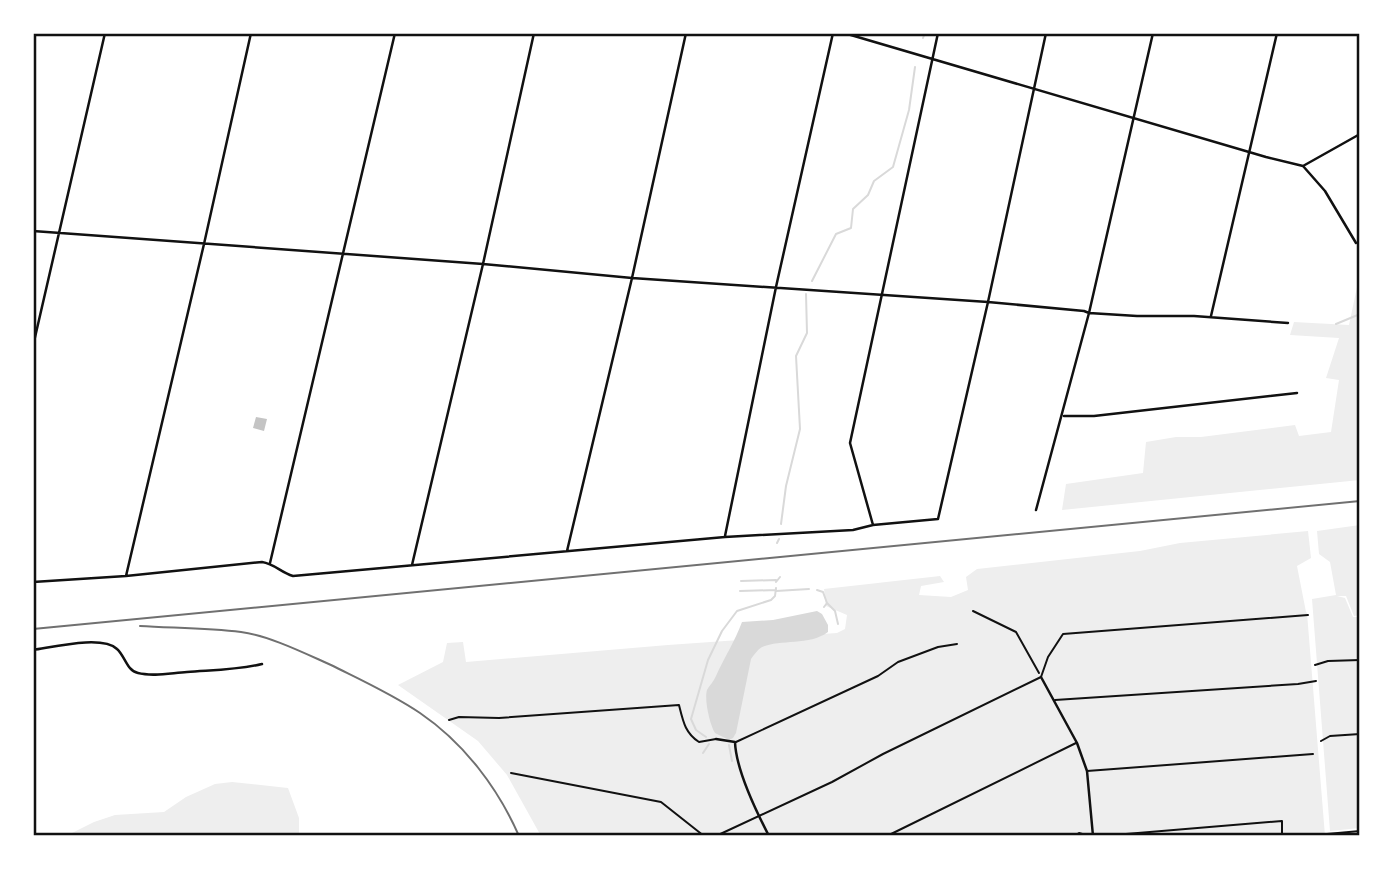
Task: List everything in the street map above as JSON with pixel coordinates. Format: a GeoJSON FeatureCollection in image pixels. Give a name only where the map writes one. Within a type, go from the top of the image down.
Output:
{"type":"FeatureCollection","features":[{"type":"Feature","properties":{"kind":"street"},"geometry":{"type":"LineString","coordinates":[[33,345],[105,33]]}},
{"type":"Feature","properties":{"kind":"street"},"geometry":{"type":"LineString","coordinates":[[126,576],[251,33]]}},
{"type":"Feature","properties":{"kind":"street"},"geometry":{"type":"LineString","coordinates":[[270,563],[395,33]]}},
{"type":"Feature","properties":{"kind":"street"},"geometry":{"type":"LineString","coordinates":[[412,565],[534,33]]}},
{"type":"Feature","properties":{"kind":"street"},"geometry":{"type":"LineString","coordinates":[[568,551],[686,33]]}},
{"type":"Feature","properties":{"kind":"street"},"geometry":{"type":"LineString","coordinates":[[725,537],[832,33]]}},
{"type":"Feature","properties":{"kind":"street"},"geometry":{"type":"LineString","coordinates":[[844,33],[1303,166],[1325,191],[1356,243]]}},
{"type":"Feature","properties":{"kind":"street"},"geometry":{"type":"LineString","coordinates":[[873,524],[850,443],[938,33]]}},
{"type":"Feature","properties":{"kind":"street"},"geometry":{"type":"LineString","coordinates":[[33,582],[126,576],[262,562],[270,563],[281,573],[293,576],[725,537],[853,530],[873,524],[938,520],[1046,33]]}},
{"type":"Feature","properties":{"kind":"street"},"geometry":{"type":"LineString","coordinates":[[1036,510],[1089,313],[1153,33]]}},
{"type":"Feature","properties":{"kind":"street"},"geometry":{"type":"LineString","coordinates":[[1210,317],[1277,33]]}},
{"type":"Feature","properties":{"kind":"street"},"geometry":{"type":"LineString","coordinates":[[1303,166],[1360,134]]}},
{"type":"Feature","properties":{"kind":"street"},"geometry":{"type":"LineString","coordinates":[[33,231],[483,264],[632,278],[988,302],[1089,313],[1289,323]]}},
{"type":"Feature","properties":{"kind":"street"},"geometry":{"type":"LineString","coordinates":[[1063,416],[1094,416],[1297,393]]}},
{"type":"Feature","properties":{"kind":"street"},"geometry":{"type":"LineString","coordinates":[[33,650],[107,642],[118,650],[136,673],[239,669],[262,664]]}},
{"type":"Feature","properties":{"kind":"street"},"geometry":{"type":"LineString","coordinates":[[1041,677],[1077,743],[1087,771],[1091,836]]}},
{"type":"Feature","properties":{"kind":"street"},"geometry":{"type":"LineString","coordinates":[[716,739],[735,743],[736,757],[769,836]]}},
{"type":"Feature","properties":{"kind":"lane"},"geometry":{"type":"LineString","coordinates":[[716,836],[832,782],[883,754],[1041,677],[1048,657],[1063,634],[1308,615]]}},
{"type":"Feature","properties":{"kind":"lane"},"geometry":{"type":"LineString","coordinates":[[735,743],[878,676],[898,662],[938,647],[957,644]]}},
{"type":"Feature","properties":{"kind":"lane"},"geometry":{"type":"LineString","coordinates":[[1315,665],[1328,661],[1360,660]]}},
{"type":"Feature","properties":{"kind":"lane"},"geometry":{"type":"LineString","coordinates":[[1055,701],[1316,681]]}},
{"type":"Feature","properties":{"kind":"lane"},"geometry":{"type":"LineString","coordinates":[[449,720],[459,717],[499,718],[679,705],[684,727],[691,737],[699,742],[716,739]]}},
{"type":"Feature","properties":{"kind":"lane"},"geometry":{"type":"LineString","coordinates":[[1321,741],[1330,736],[1360,734]]}},
{"type":"Feature","properties":{"kind":"lane"},"geometry":{"type":"LineString","coordinates":[[887,836],[1077,743]]}},
{"type":"Feature","properties":{"kind":"lane"},"geometry":{"type":"LineString","coordinates":[[1087,771],[1312,754]]}},
{"type":"Feature","properties":{"kind":"lane"},"geometry":{"type":"LineString","coordinates":[[511,773],[661,802],[704,836]]}},
{"type":"Feature","properties":{"kind":"lane"},"geometry":{"type":"LineString","coordinates":[[1102,836],[1282,821],[1282,836]]}},
{"type":"Feature","properties":{"kind":"lane"},"geometry":{"type":"LineString","coordinates":[[1305,836],[1360,831]]}},
{"type":"Feature","properties":{"kind":"lane"},"geometry":{"type":"LineString","coordinates":[[1074,836],[1079,833],[1091,836]]}},
{"type":"Feature","properties":{"kind":"path"},"geometry":{"type":"LineString","coordinates":[[973,611],[1016,632],[1041,677]]}},
{"type":"Feature","properties":{"kind":"shaded area"},"geometry":{"type":"Polygon","coordinates":[[[1360,273],[1360,480],[1062,510],[1066,484],[1143,473],[1146,442],[1295,425],[1299,436],[1331,432],[1339,380],[1326,378],[1339,338],[1290,335],[1294,322],[1349,325],[1360,273]]]}},
{"type":"Feature","properties":{"kind":"shaded area"},"geometry":{"type":"Polygon","coordinates":[[[1360,525],[1360,615],[1354,616],[1346,596],[1337,596],[1345,598],[1353,617],[1360,617],[1360,828],[1330,831],[1312,599],[1336,595],[1330,562],[1319,554],[1317,531],[1360,525]]]}},
{"type":"Feature","properties":{"kind":"shaded area"},"geometry":{"type":"Polygon","coordinates":[[[1308,531],[1311,558],[1297,566],[1307,613],[1325,836],[541,836],[507,775],[478,741],[398,685],[443,662],[447,643],[463,642],[466,662],[837,633],[845,629],[847,615],[826,606],[824,589],[940,576],[944,582],[921,586],[919,595],[951,597],[968,590],[966,577],[977,569],[1140,551],[1180,543],[1308,531]]]}},
{"type":"Feature","properties":{"kind":"shaded area"},"geometry":{"type":"Polygon","coordinates":[[[817,611],[828,625],[828,632],[804,641],[762,647],[751,659],[736,733],[729,740],[715,733],[708,712],[707,690],[742,622],[773,620],[817,611]]]}},
{"type":"Feature","properties":{"kind":"shaded area"},"geometry":{"type":"Polygon","coordinates":[[[232,782],[288,788],[299,818],[299,836],[66,836],[115,815],[164,812],[186,797],[215,784],[232,782]]]}},
{"type":"Feature","properties":{"kind":"building"},"geometry":{"type":"Polygon","coordinates":[[[256,417],[267,419],[264,431],[253,428],[256,417]]]}},
{"type":"Feature","properties":{"kind":"waterway"},"geometry":{"type":"LineString","coordinates":[[923,38],[925,33]]}},
{"type":"Feature","properties":{"kind":"waterway"},"geometry":{"type":"LineString","coordinates":[[812,281],[836,234],[851,228],[853,209],[868,195],[874,181],[893,167],[909,110],[915,67]]}},
{"type":"Feature","properties":{"kind":"waterway"},"geometry":{"type":"LineString","coordinates":[[781,524],[786,486],[800,429],[796,356],[807,333],[806,294]]}},
{"type":"Feature","properties":{"kind":"waterway"},"geometry":{"type":"LineString","coordinates":[[1336,324],[1360,314]]}},
{"type":"Feature","properties":{"kind":"waterway"},"geometry":{"type":"LineString","coordinates":[[777,543],[779,539]]}},
{"type":"Feature","properties":{"kind":"waterway"},"geometry":{"type":"LineString","coordinates":[[776,582],[780,577]]}},
{"type":"Feature","properties":{"kind":"waterway"},"geometry":{"type":"LineString","coordinates":[[741,581],[776,580]]}},
{"type":"Feature","properties":{"kind":"waterway"},"geometry":{"type":"LineString","coordinates":[[706,737],[696,730],[691,719],[708,660],[722,631],[737,611],[771,600],[775,596],[776,588]]}},
{"type":"Feature","properties":{"kind":"waterway"},"geometry":{"type":"LineString","coordinates":[[776,591],[809,589]]}},
{"type":"Feature","properties":{"kind":"waterway"},"geometry":{"type":"LineString","coordinates":[[740,591],[776,590]]}},
{"type":"Feature","properties":{"kind":"waterway"},"geometry":{"type":"LineString","coordinates":[[817,590],[823,592],[827,603],[824,607]]}},
{"type":"Feature","properties":{"kind":"waterway"},"geometry":{"type":"LineString","coordinates":[[827,603],[835,611],[838,624]]}},
{"type":"Feature","properties":{"kind":"waterway"},"geometry":{"type":"LineString","coordinates":[[703,753],[709,744]]}},
{"type":"Feature","properties":{"kind":"waterway"},"geometry":{"type":"LineString","coordinates":[[729,745],[732,761]]}},
{"type":"Feature","properties":{"kind":"railway"},"geometry":{"type":"LineString","coordinates":[[33,629],[1360,501]]}},
{"type":"Feature","properties":{"kind":"railway"},"geometry":{"type":"LineString","coordinates":[[140,626],[241,632],[264,637],[331,665],[387,693],[436,725],[465,752],[501,801],[519,836]]}}]}
